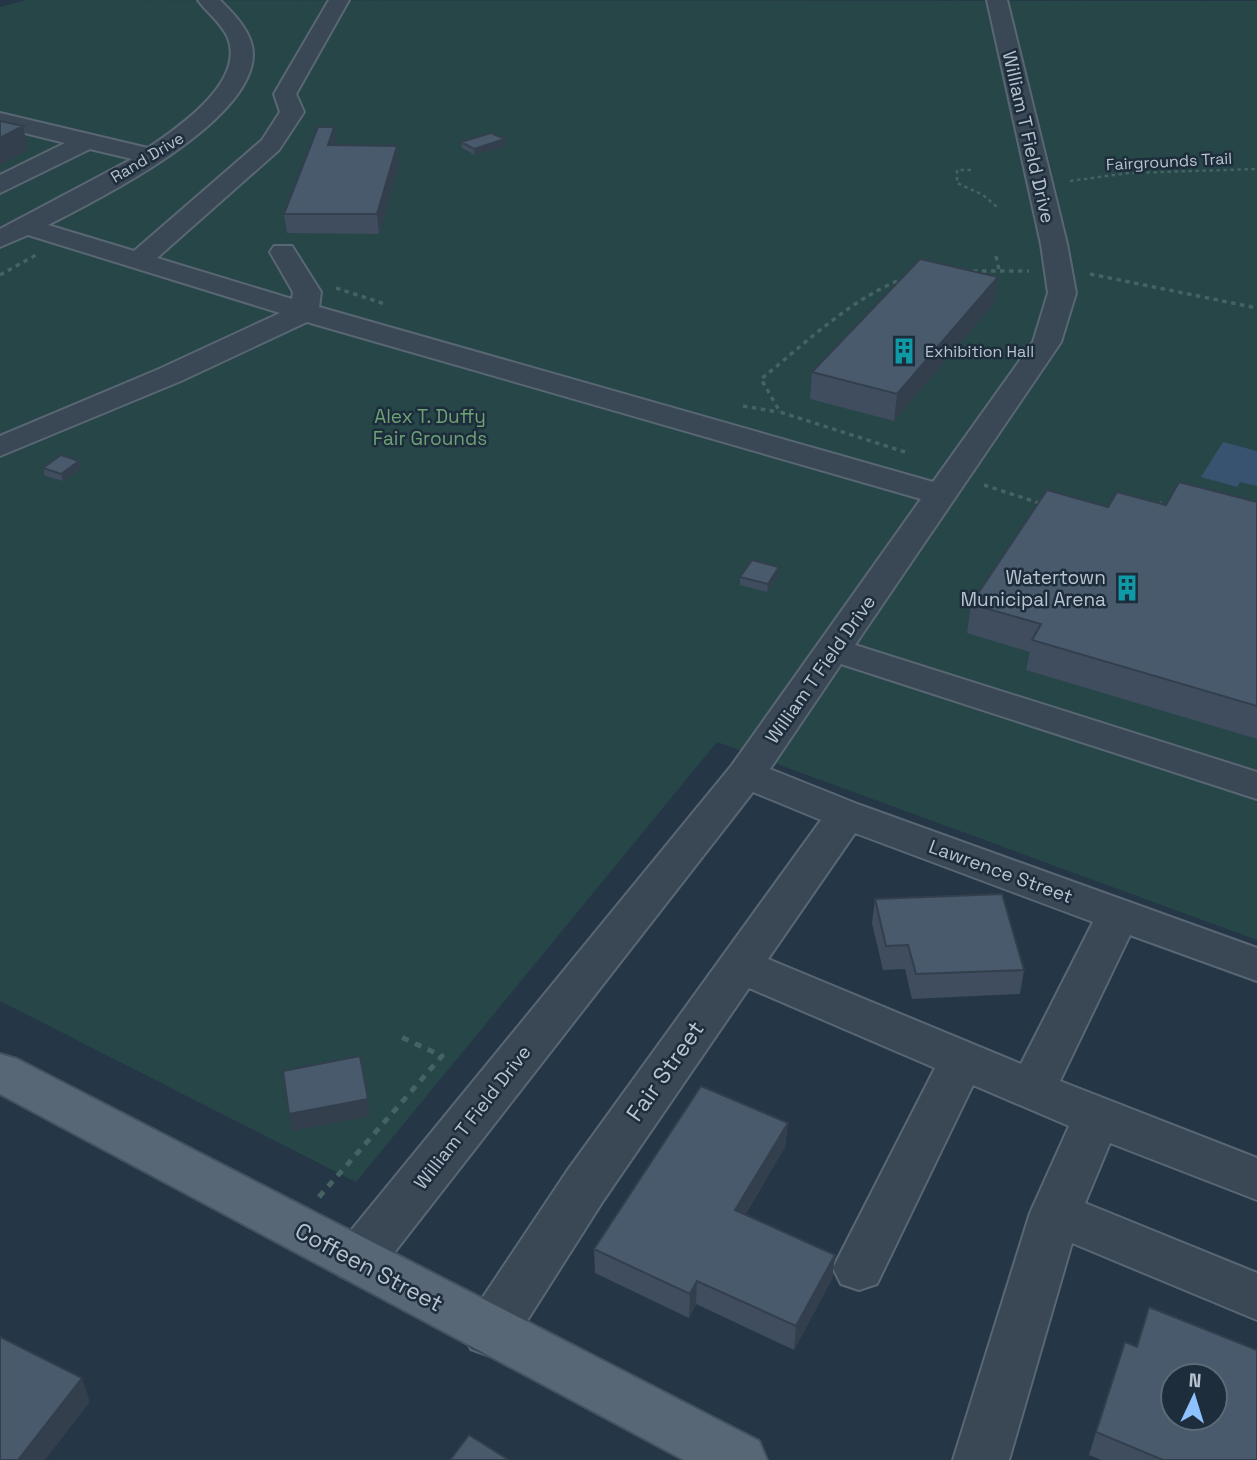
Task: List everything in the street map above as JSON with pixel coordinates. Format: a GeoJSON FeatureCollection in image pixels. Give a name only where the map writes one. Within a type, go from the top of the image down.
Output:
{"type":"FeatureCollection","features":[{"type":"Feature","properties":{"kind":"main road","name":"Coffeen Street"},"geometry":{"type":"LineString","coordinates":[[0,1072],[490,1332],[739,1460]]}},
{"type":"Feature","properties":{"kind":"street","name":"Rand Drive"},"geometry":{"type":"LineString","coordinates":[[12,233],[152,156],[197,126],[232,86],[242,56],[228,17],[208,0]]}},
{"type":"Feature","properties":{"kind":"street"},"geometry":{"type":"LineString","coordinates":[[136,262],[271,145],[292,112],[285,94],[339,0]]}},
{"type":"Feature","properties":{"kind":"street","name":"William T Field Drive"},"geometry":{"type":"LineString","coordinates":[[358,1260],[746,774],[1047,342],[1059,311],[1062,293],[996,0]]}},
{"type":"Feature","properties":{"kind":"street"},"geometry":{"type":"LineString","coordinates":[[0,120],[152,156]]}},
{"type":"Feature","properties":{"kind":"street"},"geometry":{"type":"LineString","coordinates":[[0,185],[87,141]]}},
{"type":"Feature","properties":{"kind":"street"},"geometry":{"type":"LineString","coordinates":[[12,233],[136,262],[942,494]]}},
{"type":"Feature","properties":{"kind":"street"},"geometry":{"type":"LineString","coordinates":[[283,252],[307,292],[305,312]]}},
{"type":"Feature","properties":{"kind":"street"},"geometry":{"type":"LineString","coordinates":[[0,447],[170,375],[305,312]]}},
{"type":"Feature","properties":{"kind":"street"},"geometry":{"type":"LineString","coordinates":[[834,650],[1257,786]]}},
{"type":"Feature","properties":{"kind":"street","name":"Lawrence Street"},"geometry":{"type":"LineString","coordinates":[[746,774],[846,815],[1257,965]]}},
{"type":"Feature","properties":{"kind":"street","name":"Fair Street"},"geometry":{"type":"LineString","coordinates":[[490,1332],[585,1186],[846,815]]}},
{"type":"Feature","properties":{"kind":"street"},"geometry":{"type":"LineString","coordinates":[[1032,1089],[1119,915]]}},
{"type":"Feature","properties":{"kind":"street"},"geometry":{"type":"LineString","coordinates":[[739,965],[1097,1116],[1257,1179]]}},
{"type":"Feature","properties":{"kind":"street"},"geometry":{"type":"LineString","coordinates":[[859,1268],[962,1060]]}},
{"type":"Feature","properties":{"kind":"street"},"geometry":{"type":"LineString","coordinates":[[986,1458],[1055,1213],[1097,1116]]}},
{"type":"Feature","properties":{"kind":"street"},"geometry":{"type":"LineString","coordinates":[[1055,1213],[1257,1297]]}},
{"type":"Feature","properties":{"kind":"path","name":"Fairgrounds Trail"},"geometry":{"type":"LineString","coordinates":[[1040,186],[1129,173],[1257,169]]}},
{"type":"Feature","properties":{"kind":"path"},"geometry":{"type":"LineString","coordinates":[[971,170],[957,170],[957,183],[983,195],[997,207]]}},
{"type":"Feature","properties":{"kind":"path"},"geometry":{"type":"LineString","coordinates":[[996,256],[999,270]]}},
{"type":"Feature","properties":{"kind":"path"},"geometry":{"type":"LineString","coordinates":[[293,1226],[442,1056],[401,1037]]}},
{"type":"Feature","properties":{"kind":"green space","name":"Alex T. Duffy Fair Grounds"},"geometry":{"type":"Polygon","coordinates":[[[26,0],[1257,1],[1257,940],[717,742],[356,1182],[0,1001],[0,7],[26,0]]]}},
{"type":"Feature","properties":{"kind":"water"},"geometry":{"type":"Polygon","coordinates":[[[1223,442],[1257,451],[1257,486],[1240,482],[1237,487],[1201,477],[1223,442]]]}},
{"type":"Feature","properties":{"kind":"building"},"geometry":{"type":"Polygon","coordinates":[[[0,121],[23,126],[0,138],[0,121]]]}},
{"type":"Feature","properties":{"kind":"building"},"geometry":{"type":"Polygon","coordinates":[[[318,127],[334,127],[328,145],[397,146],[377,214],[284,214],[318,127]]]}},
{"type":"Feature","properties":{"kind":"building"},"geometry":{"type":"Polygon","coordinates":[[[491,133],[505,139],[474,149],[461,142],[491,133]]]}},
{"type":"Feature","properties":{"kind":"building","name":"Exhibition Hall"},"geometry":{"type":"Polygon","coordinates":[[[920,259],[998,277],[897,394],[812,372],[920,259]]]}},
{"type":"Feature","properties":{"kind":"building"},"geometry":{"type":"Polygon","coordinates":[[[61,455],[79,461],[61,474],[43,468],[61,455]]]}},
{"type":"Feature","properties":{"kind":"building","name":"Watertown Municipal Arena"},"geometry":{"type":"Polygon","coordinates":[[[1179,482],[1257,502],[1257,706],[1032,640],[1041,624],[971,604],[1047,490],[1108,507],[1117,492],[1166,505],[1179,482]]]}},
{"type":"Feature","properties":{"kind":"building"},"geometry":{"type":"Polygon","coordinates":[[[752,560],[779,567],[768,584],[740,577],[752,560]]]}},
{"type":"Feature","properties":{"kind":"building"},"geometry":{"type":"Polygon","coordinates":[[[1002,894],[1024,970],[916,974],[908,945],[886,946],[875,899],[1002,894]]]}},
{"type":"Feature","properties":{"kind":"building"},"geometry":{"type":"Polygon","coordinates":[[[360,1056],[368,1099],[289,1114],[283,1071],[360,1056]]]}},
{"type":"Feature","properties":{"kind":"building"},"geometry":{"type":"Polygon","coordinates":[[[701,1086],[788,1123],[735,1210],[835,1255],[796,1326],[697,1281],[690,1294],[594,1249],[701,1086]]]}},
{"type":"Feature","properties":{"kind":"building"},"geometry":{"type":"Polygon","coordinates":[[[1149,1307],[1257,1350],[1257,1460],[1163,1460],[1096,1432],[1125,1342],[1137,1347],[1149,1307]]]}},
{"type":"Feature","properties":{"kind":"building"},"geometry":{"type":"Polygon","coordinates":[[[0,1337],[82,1378],[18,1460],[0,1460],[0,1337]]]}},
{"type":"Feature","properties":{"kind":"building"},"geometry":{"type":"Polygon","coordinates":[[[469,1435],[509,1460],[450,1460],[469,1435]]]}},
{"type":"Feature","properties":{"kind":"place","name":"Exhibition Hall"},"geometry":{"type":"Point","coordinates":[904,351]}},
{"type":"Feature","properties":{"kind":"place","name":"Watertown Municipal Arena"},"geometry":{"type":"Point","coordinates":[1127,588]}}]}
